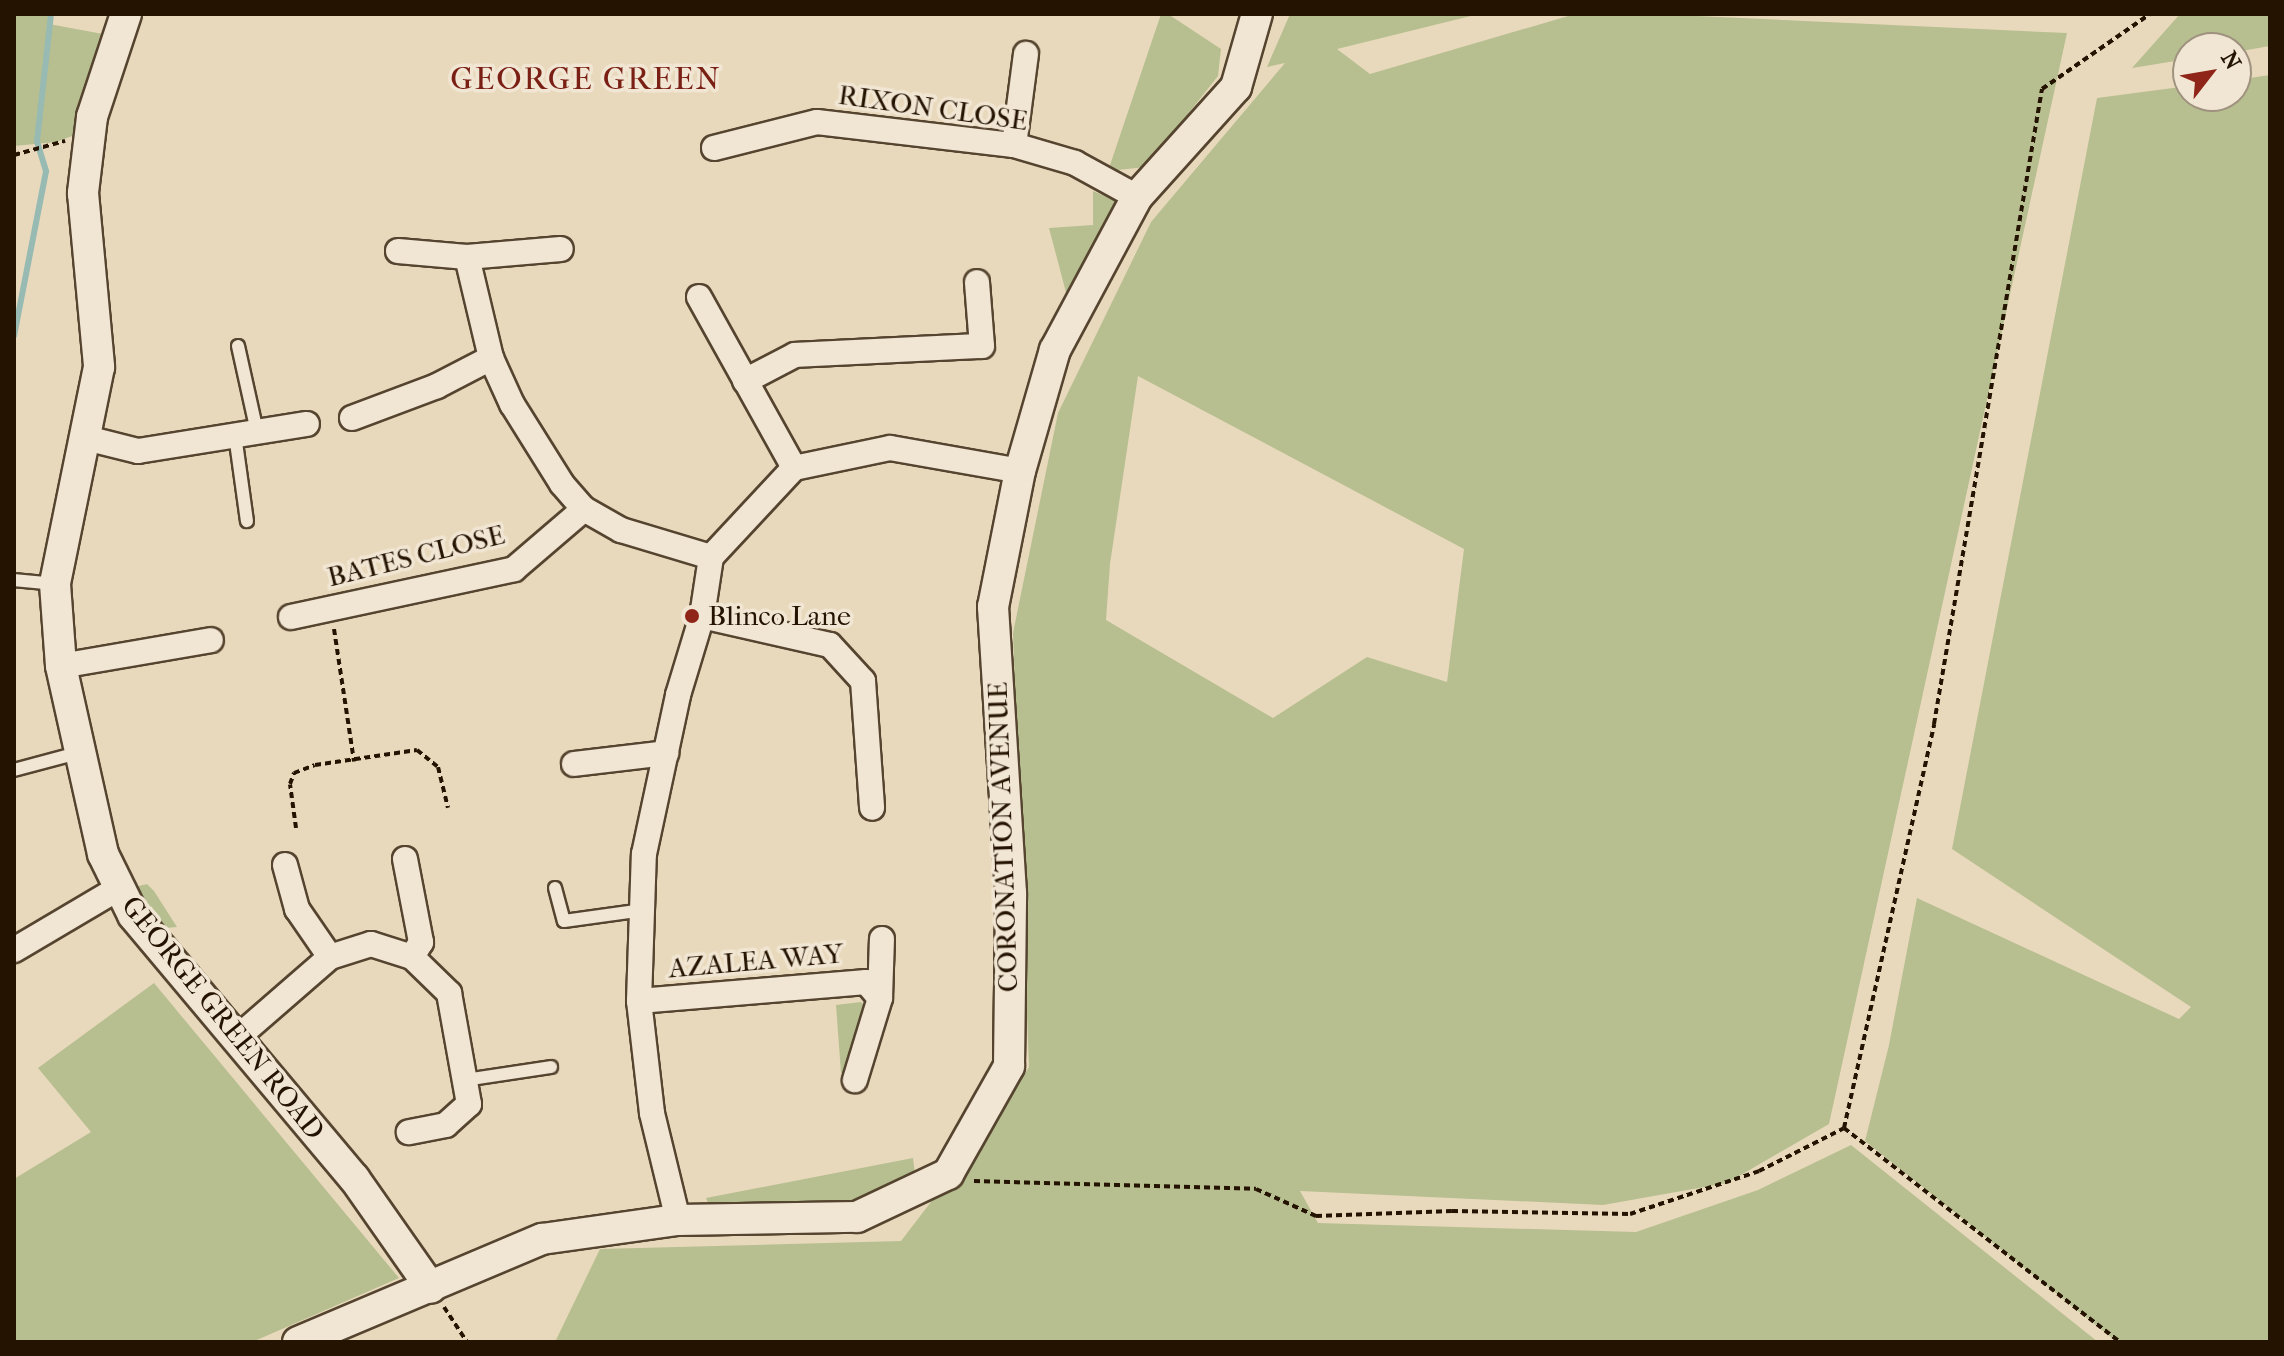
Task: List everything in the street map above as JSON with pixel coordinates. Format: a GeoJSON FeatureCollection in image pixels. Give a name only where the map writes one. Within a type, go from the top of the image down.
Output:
{"type":"FeatureCollection","features":[{"type":"Feature","properties":{"kind":"street","name":"GEORGE GREEN ROAD"},"geometry":{"type":"LineString","coordinates":[[126,14],[92,117],[83,193],[99,367],[55,584],[61,666],[103,854],[117,889],[174,968],[238,1037],[354,1178],[431,1288]]}},
{"type":"Feature","properties":{"kind":"street","name":"CORONATION AVENUE"},"geometry":{"type":"LineString","coordinates":[[948,1174],[1009,1066],[1011,893],[993,607],[1020,471],[1055,350],[1137,197],[1236,87],[1257,14]]}},
{"type":"Feature","properties":{"kind":"street"},"geometry":{"type":"LineString","coordinates":[[1014,145],[1026,54]]}},
{"type":"Feature","properties":{"kind":"street","name":"RIXON CLOSE"},"geometry":{"type":"LineString","coordinates":[[714,148],[817,122],[1014,145],[1075,163],[1137,197]]}},
{"type":"Feature","properties":{"kind":"street"},"geometry":{"type":"LineString","coordinates":[[398,251],[467,257],[561,249]]}},
{"type":"Feature","properties":{"kind":"street"},"geometry":{"type":"LineString","coordinates":[[467,257],[491,358],[512,404],[562,484],[584,509],[621,530],[711,557]]}},
{"type":"Feature","properties":{"kind":"street"},"geometry":{"type":"LineString","coordinates":[[745,381],[795,355],[982,346],[977,282]]}},
{"type":"Feature","properties":{"kind":"street"},"geometry":{"type":"LineString","coordinates":[[699,297],[794,468]]}},
{"type":"Feature","properties":{"kind":"street"},"geometry":{"type":"LineString","coordinates":[[352,418],[437,386],[491,358]]}},
{"type":"Feature","properties":{"kind":"street"},"geometry":{"type":"LineString","coordinates":[[86,438],[138,451],[307,424]]}},
{"type":"Feature","properties":{"kind":"street"},"geometry":{"type":"LineString","coordinates":[[678,1220],[652,1113],[639,1001],[644,854],[678,695],[702,616],[711,557],[794,468],[890,448],[1020,471]]}},
{"type":"Feature","properties":{"kind":"street","name":"BATES CLOSE"},"geometry":{"type":"LineString","coordinates":[[291,617],[514,569],[584,509]]}},
{"type":"Feature","properties":{"kind":"street"},"geometry":{"type":"LineString","coordinates":[[702,616],[830,645],[863,681],[872,808]]}},
{"type":"Feature","properties":{"kind":"street"},"geometry":{"type":"LineString","coordinates":[[61,666],[211,640]]}},
{"type":"Feature","properties":{"kind":"street"},"geometry":{"type":"LineString","coordinates":[[574,764],[666,753]]}},
{"type":"Feature","properties":{"kind":"street"},"geometry":{"type":"LineString","coordinates":[[405,859],[421,942],[412,957]]}},
{"type":"Feature","properties":{"kind":"street"},"geometry":{"type":"LineString","coordinates":[[285,865],[297,909],[330,957]]}},
{"type":"Feature","properties":{"kind":"street"},"geometry":{"type":"LineString","coordinates":[[14,950],[117,889]]}},
{"type":"Feature","properties":{"kind":"street"},"geometry":{"type":"LineString","coordinates":[[855,1080],[880,998],[882,939]]}},
{"type":"Feature","properties":{"kind":"street"},"geometry":{"type":"LineString","coordinates":[[238,1037],[330,957],[371,944],[412,957],[449,993],[469,1104],[446,1125],[409,1132]]}},
{"type":"Feature","properties":{"kind":"street","name":"AZALEA WAY"},"geometry":{"type":"LineString","coordinates":[[639,1001],[866,982],[880,998]]}},
{"type":"Feature","properties":{"kind":"street"},"geometry":{"type":"LineString","coordinates":[[298,1342],[542,1239],[678,1220],[857,1217],[948,1174]]}},
{"type":"Feature","properties":{"kind":"lane"},"geometry":{"type":"LineString","coordinates":[[238,346],[246,433],[247,521]]}},
{"type":"Feature","properties":{"kind":"lane"},"geometry":{"type":"LineString","coordinates":[[14,580],[55,584]]}},
{"type":"Feature","properties":{"kind":"lane"},"geometry":{"type":"LineString","coordinates":[[14,770],[81,752]]}},
{"type":"Feature","properties":{"kind":"lane"},"geometry":{"type":"LineString","coordinates":[[555,888],[564,921],[643,910]]}},
{"type":"Feature","properties":{"kind":"lane"},"geometry":{"type":"LineString","coordinates":[[465,1080],[551,1067]]}},
{"type":"Feature","properties":{"kind":"path"},"geometry":{"type":"LineString","coordinates":[[1844,1128],[1934,724],[2042,89],[2150,14]]}},
{"type":"Feature","properties":{"kind":"path"},"geometry":{"type":"LineString","coordinates":[[14,155],[90,134]]}},
{"type":"Feature","properties":{"kind":"path"},"geometry":{"type":"LineString","coordinates":[[331,609],[354,761]]}},
{"type":"Feature","properties":{"kind":"path"},"geometry":{"type":"LineString","coordinates":[[296,828],[290,784],[294,773],[315,765],[417,750],[438,767],[448,808]]}},
{"type":"Feature","properties":{"kind":"path"},"geometry":{"type":"LineString","coordinates":[[948,1174],[984,1183],[1256,1189],[1316,1216],[1452,1211],[1630,1214],[1759,1171],[1844,1128]]}},
{"type":"Feature","properties":{"kind":"path"},"geometry":{"type":"LineString","coordinates":[[1844,1128],[2120,1342]]}},
{"type":"Feature","properties":{"kind":"path"},"geometry":{"type":"LineString","coordinates":[[431,1288],[467,1342]]}},
{"type":"Feature","properties":{"kind":"green space"},"geometry":{"type":"Polygon","coordinates":[[[14,14],[51,14],[49,24],[103,34],[72,136],[56,142],[14,146],[14,14]]]}},
{"type":"Feature","properties":{"kind":"green space"},"geometry":{"type":"Polygon","coordinates":[[[1161,14],[1168,14],[1221,49],[1218,76],[1146,167],[1108,171],[1161,14]]]}},
{"type":"Feature","properties":{"kind":"green space"},"geometry":{"type":"Polygon","coordinates":[[[1290,14],[1479,14],[1337,49],[1370,74],[1575,14],[1652,14],[2067,33],[1829,1124],[1727,1183],[1603,1205],[1300,1191],[1318,1223],[1636,1232],[1758,1190],[1851,1145],[2098,1342],[555,1342],[600,1249],[901,1241],[1006,1104],[1029,1067],[1013,633],[1058,413],[1151,222],[1285,63],[1267,67],[1290,14]],[[1138,376],[1110,564],[1106,620],[1273,718],[1367,657],[1447,682],[1464,549],[1138,376]]]}},
{"type":"Feature","properties":{"kind":"green space"},"geometry":{"type":"Polygon","coordinates":[[[2180,14],[2270,14],[2270,46],[2252,49],[2252,32],[2172,32],[2172,62],[2132,68],[2180,14]]]}},
{"type":"Feature","properties":{"kind":"green space"},"geometry":{"type":"Polygon","coordinates":[[[2270,75],[2270,1342],[2117,1342],[1865,1141],[1889,1045],[1917,898],[2179,1019],[2191,1007],[1952,849],[2097,98],[2172,88],[2172,112],[2252,112],[2252,78],[2270,75]]]}},
{"type":"Feature","properties":{"kind":"green space"},"geometry":{"type":"Polygon","coordinates":[[[1093,191],[1120,203],[1068,300],[1049,228],[1093,225],[1093,191]]]}},
{"type":"Feature","properties":{"kind":"green space"},"geometry":{"type":"Polygon","coordinates":[[[147,884],[177,927],[155,929],[135,887],[147,884]]]}},
{"type":"Feature","properties":{"kind":"green space"},"geometry":{"type":"Polygon","coordinates":[[[154,983],[399,1278],[252,1342],[14,1342],[14,1179],[91,1132],[38,1068],[154,983]]]}},
{"type":"Feature","properties":{"kind":"green space"},"geometry":{"type":"Polygon","coordinates":[[[861,1002],[865,1006],[846,1073],[841,1073],[836,1005],[861,1002]]]}},
{"type":"Feature","properties":{"kind":"green space"},"geometry":{"type":"Polygon","coordinates":[[[913,1158],[916,1183],[887,1200],[714,1218],[706,1198],[913,1158]]]}},
{"type":"Feature","properties":{"kind":"waterway"},"geometry":{"type":"LineString","coordinates":[[14,336],[46,171],[37,141],[51,14]]}},
{"type":"Feature","properties":{"kind":"place","name":"Blinco Lane"},"geometry":{"type":"Point","coordinates":[692,616]}},
{"type":"Feature","properties":{"kind":"district","name":"GEORGE GREEN"},"geometry":{"type":"Point","coordinates":[586,79]}}]}
